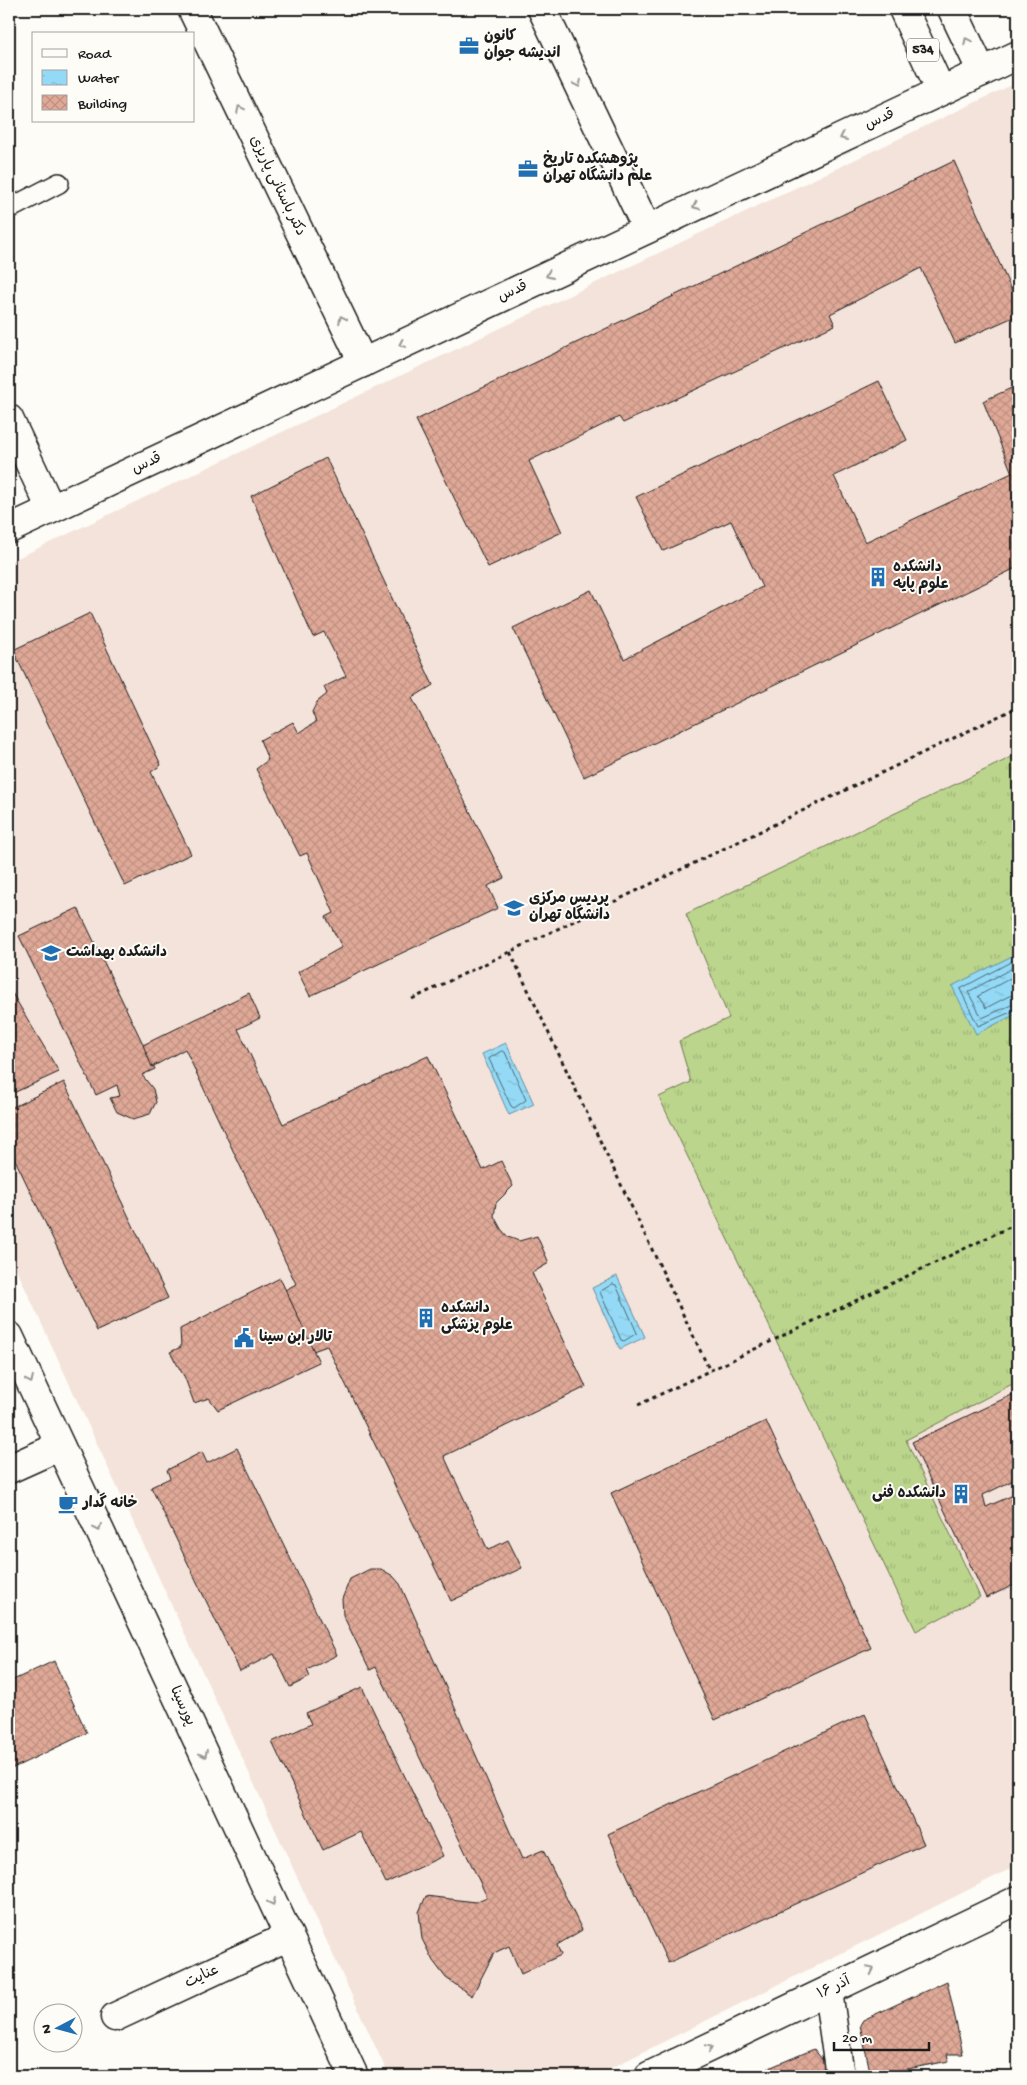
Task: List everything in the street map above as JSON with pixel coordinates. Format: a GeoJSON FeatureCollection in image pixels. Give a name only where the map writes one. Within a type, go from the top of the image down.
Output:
{"type":"FeatureCollection","features":[{"type":"Feature","properties":{"kind":"street","name":"دکتر باستانی پاریزی"},"geometry":{"type":"LineString","coordinates":[[192,9],[363,362]]}},
{"type":"Feature","properties":{"kind":"street"},"geometry":{"type":"LineString","coordinates":[[542,9],[647,229]]}},
{"type":"Feature","properties":{"kind":"street","name":"534"},"geometry":{"type":"LineString","coordinates":[[903,9],[941,91]]}},
{"type":"Feature","properties":{"kind":"street"},"geometry":{"type":"LineString","coordinates":[[952,9],[982,72]]}},
{"type":"Feature","properties":{"kind":"street","name":"قدس"},"geometry":{"type":"LineString","coordinates":[[9,529],[1018,55]]}},
{"type":"Feature","properties":{"kind":"street"},"geometry":{"type":"LineString","coordinates":[[9,419],[51,509]]}},
{"type":"Feature","properties":{"kind":"street","name":"پورسینا"},"geometry":{"type":"LineString","coordinates":[[9,1336],[354,2076]]}},
{"type":"Feature","properties":{"kind":"street"},"geometry":{"type":"LineString","coordinates":[[9,1469],[60,1446]]}},
{"type":"Feature","properties":{"kind":"street","name":"۱۶ آذر"},"geometry":{"type":"LineString","coordinates":[[649,2076],[677,2070],[828,1991],[1018,1900]]}},
{"type":"Feature","properties":{"kind":"street","name":"عنایت"},"geometry":{"type":"LineString","coordinates":[[114,2017],[289,1936]]}},
{"type":"Feature","properties":{"kind":"street"},"geometry":{"type":"LineString","coordinates":[[828,1991],[840,2076]]}},
{"type":"Feature","properties":{"kind":"lane"},"geometry":{"type":"LineString","coordinates":[[9,209],[59,183]]}},
{"type":"Feature","properties":{"kind":"path"},"geometry":{"type":"LineString","coordinates":[[412,999],[1018,707]]}},
{"type":"Feature","properties":{"kind":"path"},"geometry":{"type":"LineString","coordinates":[[510,951],[710,1371]]}},
{"type":"Feature","properties":{"kind":"path"},"geometry":{"type":"LineString","coordinates":[[638,1405],[1018,1223]]}},
{"type":"Feature","properties":{"kind":"shaded area","name":"پردیس مرکزی دانشگاه‌ تهران"},"geometry":{"type":"Polygon","coordinates":[[[1018,82],[1018,1865],[595,2076],[389,2076],[9,1253],[9,562],[1018,82]]]}},
{"type":"Feature","properties":{"kind":"green space"},"geometry":{"type":"Polygon","coordinates":[[[1018,754],[1018,1381],[906,1440],[980,1597],[916,1631],[659,1097],[691,1082],[679,1041],[729,1018],[686,914],[1018,754]]]}},
{"type":"Feature","properties":{"kind":"water"},"geometry":{"type":"Polygon","coordinates":[[[1018,953],[1018,1013],[976,1034],[952,986],[1018,953]]]}},
{"type":"Feature","properties":{"kind":"water"},"geometry":{"type":"Polygon","coordinates":[[[506,1043],[534,1104],[509,1115],[482,1054],[506,1043]]]}},
{"type":"Feature","properties":{"kind":"water"},"geometry":{"type":"Polygon","coordinates":[[[617,1276],[645,1337],[620,1349],[592,1288],[617,1276]]]}},
{"type":"Feature","properties":{"kind":"building"},"geometry":{"type":"Polygon","coordinates":[[[954,161],[1018,305],[1018,315],[955,343],[921,268],[830,314],[835,325],[623,423],[619,417],[529,461],[562,532],[488,567],[416,420],[954,161]]]}},
{"type":"Feature","properties":{"kind":"building","name":"دانشکده علوم پایه"},"geometry":{"type":"Polygon","coordinates":[[[879,381],[907,440],[834,476],[865,542],[1012,473],[983,401],[1018,385],[1018,567],[584,777],[513,628],[591,590],[624,659],[762,587],[731,521],[663,551],[636,497],[879,381]]]}},
{"type":"Feature","properties":{"kind":"building"},"geometry":{"type":"Polygon","coordinates":[[[326,458],[433,685],[412,698],[504,878],[488,886],[498,908],[310,996],[298,972],[342,947],[326,917],[334,913],[307,853],[300,856],[256,769],[268,760],[260,740],[293,722],[299,733],[316,722],[312,712],[317,702],[327,694],[324,687],[346,676],[324,632],[313,637],[251,496],[326,458]]]}},
{"type":"Feature","properties":{"kind":"building"},"geometry":{"type":"Polygon","coordinates":[[[90,613],[161,765],[151,772],[191,854],[125,886],[13,650],[90,613]]]}},
{"type":"Feature","properties":{"kind":"building"},"geometry":{"type":"Polygon","coordinates":[[[78,908],[155,1069],[142,1075],[153,1089],[156,1102],[150,1114],[133,1119],[117,1112],[110,1098],[120,1096],[117,1085],[96,1095],[19,936],[78,908]]]}},
{"type":"Feature","properties":{"kind":"building"},"geometry":{"type":"Polygon","coordinates":[[[9,988],[59,1072],[9,1095],[9,988]]]}},
{"type":"Feature","properties":{"kind":"building","name":"دانشکده علوم پزشکی"},"geometry":{"type":"Polygon","coordinates":[[[249,993],[260,1018],[238,1029],[283,1124],[428,1056],[483,1170],[501,1161],[513,1186],[496,1203],[494,1216],[501,1229],[508,1237],[519,1241],[537,1236],[549,1263],[532,1273],[586,1387],[444,1456],[488,1550],[508,1540],[522,1568],[451,1601],[327,1346],[313,1351],[285,1290],[296,1284],[185,1049],[152,1067],[143,1045],[249,993]]]}},
{"type":"Feature","properties":{"kind":"building"},"geometry":{"type":"Polygon","coordinates":[[[64,1082],[168,1298],[97,1331],[9,1147],[9,1109],[64,1082]]]}},
{"type":"Feature","properties":{"kind":"building","name":"تالار ابن سینا"},"geometry":{"type":"Polygon","coordinates":[[[280,1278],[319,1362],[218,1410],[209,1398],[194,1403],[185,1378],[170,1352],[181,1347],[180,1329],[280,1278]]]}},
{"type":"Feature","properties":{"kind":"building","name":"دانشکده فنی"},"geometry":{"type":"Polygon","coordinates":[[[1018,1392],[1018,1478],[983,1495],[986,1507],[1018,1493],[1018,1583],[986,1598],[912,1442],[1018,1392]]]}},
{"type":"Feature","properties":{"kind":"building"},"geometry":{"type":"Polygon","coordinates":[[[766,1421],[871,1648],[715,1720],[611,1493],[766,1421]]]}},
{"type":"Feature","properties":{"kind":"building"},"geometry":{"type":"Polygon","coordinates":[[[237,1448],[337,1655],[307,1670],[310,1677],[290,1687],[274,1654],[240,1671],[151,1487],[170,1478],[167,1470],[202,1452],[207,1463],[237,1448]]]}},
{"type":"Feature","properties":{"kind":"building"},"geometry":{"type":"Polygon","coordinates":[[[370,1569],[381,1569],[393,1576],[400,1584],[522,1859],[543,1850],[582,1930],[557,1945],[561,1955],[521,1974],[509,1946],[494,1953],[472,1996],[446,1978],[433,1961],[422,1939],[419,1912],[426,1896],[475,1902],[487,1897],[376,1667],[370,1670],[343,1615],[342,1599],[350,1579],[370,1569]]]}},
{"type":"Feature","properties":{"kind":"building"},"geometry":{"type":"Polygon","coordinates":[[[54,1661],[87,1733],[11,1769],[9,1764],[9,1682],[54,1661]]]}},
{"type":"Feature","properties":{"kind":"building"},"geometry":{"type":"Polygon","coordinates":[[[362,1687],[443,1856],[386,1883],[361,1832],[323,1850],[272,1742],[311,1724],[306,1713],[362,1687]]]}},
{"type":"Feature","properties":{"kind":"building"},"geometry":{"type":"Polygon","coordinates":[[[865,1714],[924,1844],[668,1963],[608,1834],[865,1714]]]}},
{"type":"Feature","properties":{"kind":"building"},"geometry":{"type":"Polygon","coordinates":[[[947,1981],[963,2054],[947,2054],[949,2061],[871,2076],[860,2025],[863,2020],[947,1981]]]}},
{"type":"Feature","properties":{"kind":"building"},"geometry":{"type":"Polygon","coordinates":[[[814,2049],[824,2062],[825,2076],[750,2076],[814,2049]]]}},
{"type":"Feature","properties":{"kind":"place","name":"کانون اندیشه جوان"},"geometry":{"type":"Point","coordinates":[469,46]}},
{"type":"Feature","properties":{"kind":"place","name":"پژوهشکده تاریخ علم دانشگاه تهران"},"geometry":{"type":"Point","coordinates":[528,169]}},
{"type":"Feature","properties":{"kind":"place","name":"دانشکده علوم پایه"},"geometry":{"type":"Point","coordinates":[878,577]}},
{"type":"Feature","properties":{"kind":"place","name":"پردیس مرکزی دانشگاه‌ تهران"},"geometry":{"type":"Point","coordinates":[514,908]}},
{"type":"Feature","properties":{"kind":"place","name":"دانشکده بهداشت"},"geometry":{"type":"Point","coordinates":[51,953]}},
{"type":"Feature","properties":{"kind":"place","name":"دانشکده علوم پزشکی"},"geometry":{"type":"Point","coordinates":[426,1318]}},
{"type":"Feature","properties":{"kind":"place","name":"تالار ابن سینا"},"geometry":{"type":"Point","coordinates":[244,1338]}},
{"type":"Feature","properties":{"kind":"place","name":"دانشکده فنی"},"geometry":{"type":"Point","coordinates":[961,1494]}},
{"type":"Feature","properties":{"kind":"place","name":"خانه گدار"},"geometry":{"type":"Point","coordinates":[68,1504]}}]}
